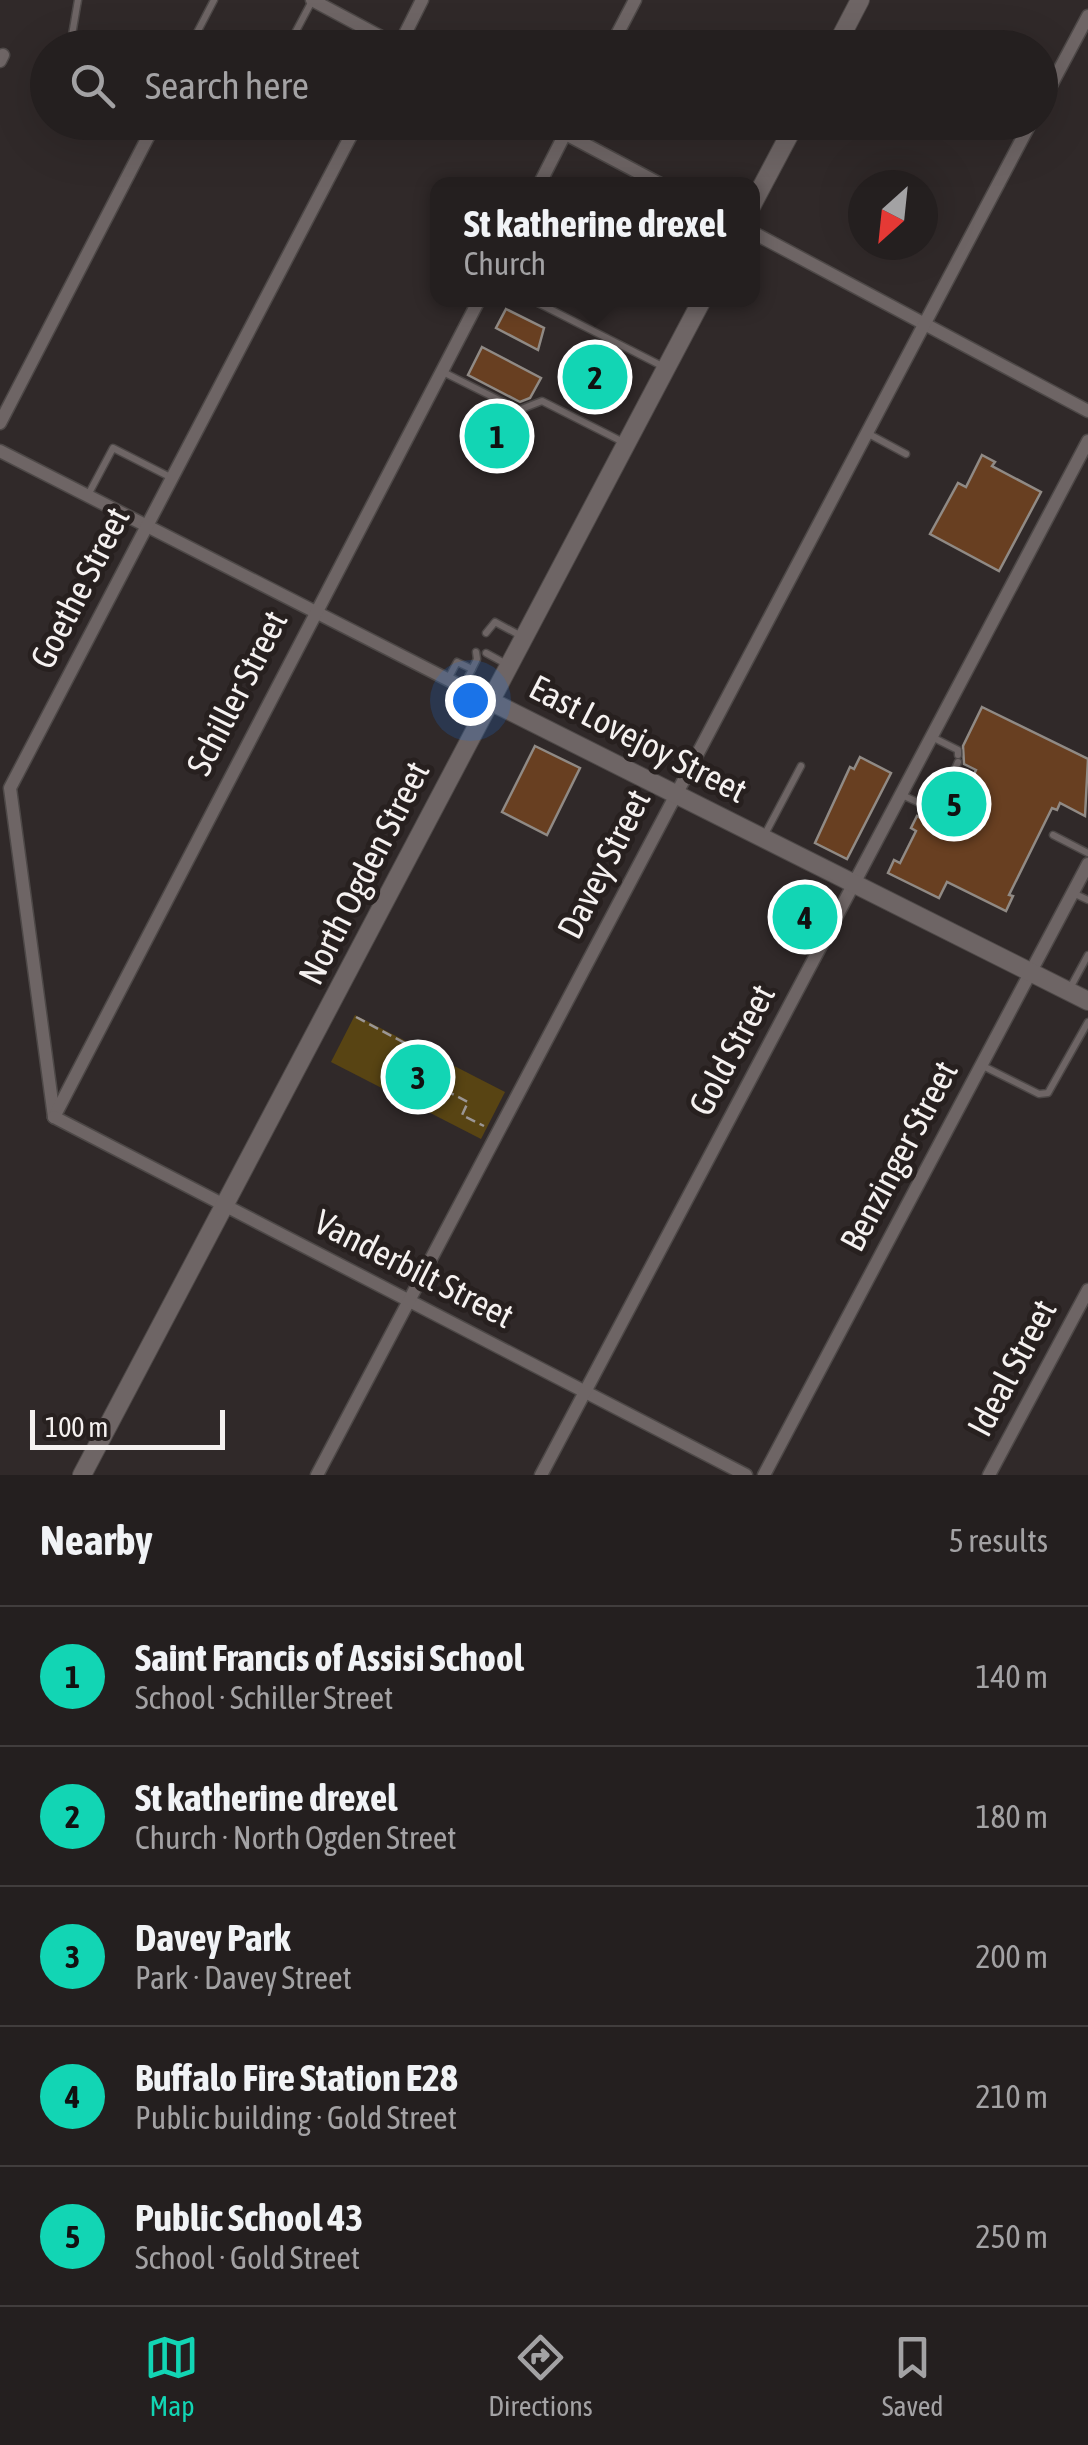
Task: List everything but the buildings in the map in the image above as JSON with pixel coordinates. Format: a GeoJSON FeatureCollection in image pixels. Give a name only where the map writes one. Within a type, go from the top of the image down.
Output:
{"type":"FeatureCollection","features":[{"type":"Feature","properties":{"kind":"street"},"geometry":{"type":"LineString","coordinates":[[312,0],[372,30]]}},
{"type":"Feature","properties":{"kind":"street"},"geometry":{"type":"LineString","coordinates":[[410,30],[422,0]]}},
{"type":"Feature","properties":{"kind":"street"},"geometry":{"type":"LineString","coordinates":[[620,30],[636,0]]}},
{"type":"Feature","properties":{"kind":"street"},"geometry":{"type":"LineString","coordinates":[[844,30],[859,2]]}},
{"type":"Feature","properties":{"kind":"street"},"geometry":{"type":"LineString","coordinates":[[1058,72],[1088,16]]}},
{"type":"Feature","properties":{"kind":"street"},"geometry":{"type":"LineString","coordinates":[[0,423],[146,140]]}},
{"type":"Feature","properties":{"kind":"street","name":"Goethe Street"},"geometry":{"type":"LineString","coordinates":[[54,1117],[10,788],[349,140]]}},
{"type":"Feature","properties":{"kind":"street"},"geometry":{"type":"LineString","coordinates":[[543,177],[562,140]]}},
{"type":"Feature","properties":{"kind":"street"},"geometry":{"type":"LineString","coordinates":[[588,140],[650,177]]}},
{"type":"Feature","properties":{"kind":"street"},"geometry":{"type":"LineString","coordinates":[[760,190],[786,140]]}},
{"type":"Feature","properties":{"kind":"street","name":"Davey Street"},"geometry":{"type":"LineString","coordinates":[[317,1475],[1022,140]]}},
{"type":"Feature","properties":{"kind":"street"},"geometry":{"type":"LineString","coordinates":[[760,236],[1088,411]]}},
{"type":"Feature","properties":{"kind":"street","name":"Schiller Street"},"geometry":{"type":"LineString","coordinates":[[54,1117],[313,611],[475,307]]}},
{"type":"Feature","properties":{"kind":"street","name":"North Ogden Street"},"geometry":{"type":"LineString","coordinates":[[82,1475],[698,307]]}},
{"type":"Feature","properties":{"kind":"street","name":"Gold Street"},"geometry":{"type":"LineString","coordinates":[[541,1475],[1088,441]]}},
{"type":"Feature","properties":{"kind":"street","name":"East Lovejoy Street"},"geometry":{"type":"LineString","coordinates":[[0,451],[1088,1002]]}},
{"type":"Feature","properties":{"kind":"street","name":"Benzinger Street"},"geometry":{"type":"LineString","coordinates":[[764,1475],[1088,864]]}},
{"type":"Feature","properties":{"kind":"street","name":"Vanderbilt Street"},"geometry":{"type":"LineString","coordinates":[[54,1117],[746,1475]]}},
{"type":"Feature","properties":{"kind":"street","name":"Ideal Street"},"geometry":{"type":"LineString","coordinates":[[989,1475],[1088,1290]]}},
{"type":"Feature","properties":{"kind":"lane"},"geometry":{"type":"LineString","coordinates":[[73,30],[78,0]]}},
{"type":"Feature","properties":{"kind":"lane"},"geometry":{"type":"LineString","coordinates":[[198,30],[214,0]]}},
{"type":"Feature","properties":{"kind":"lane"},"geometry":{"type":"LineString","coordinates":[[296,30],[312,0]]}},
{"type":"Feature","properties":{"kind":"lane"},"geometry":{"type":"LineString","coordinates":[[546,307],[665,367]]}},
{"type":"Feature","properties":{"kind":"lane"},"geometry":{"type":"LineString","coordinates":[[440,371],[519,410],[542,400],[626,443]]}},
{"type":"Feature","properties":{"kind":"lane"},"geometry":{"type":"LineString","coordinates":[[866,433],[906,454]]}},
{"type":"Feature","properties":{"kind":"lane"},"geometry":{"type":"LineString","coordinates":[[88,496],[112,448],[171,478]]}},
{"type":"Feature","properties":{"kind":"lane"},"geometry":{"type":"LineString","coordinates":[[490,633],[495,622],[524,638]]}},
{"type":"Feature","properties":{"kind":"lane"},"geometry":{"type":"LineString","coordinates":[[463,687],[480,655],[509,666]]}},
{"type":"Feature","properties":{"kind":"lane"},"geometry":{"type":"LineString","coordinates":[[448,679],[457,662],[472,670]]}},
{"type":"Feature","properties":{"kind":"lane"},"geometry":{"type":"LineString","coordinates":[[900,794],[938,811],[958,770],[958,750],[931,736]]}},
{"type":"Feature","properties":{"kind":"lane"},"geometry":{"type":"LineString","coordinates":[[763,838],[801,766]]}},
{"type":"Feature","properties":{"kind":"lane"},"geometry":{"type":"LineString","coordinates":[[1053,835],[1088,853]]}},
{"type":"Feature","properties":{"kind":"lane"},"geometry":{"type":"LineString","coordinates":[[1073,892],[1088,900]]}},
{"type":"Feature","properties":{"kind":"lane"},"geometry":{"type":"LineString","coordinates":[[1068,992],[1088,955]]}},
{"type":"Feature","properties":{"kind":"lane"},"geometry":{"type":"LineString","coordinates":[[981,1066],[1038,1094],[1048,1093],[1088,1022]]}},
{"type":"Feature","properties":{"kind":"path"},"geometry":{"type":"LineString","coordinates":[[356,1017],[429,1056],[419,1078],[468,1102],[462,1114],[486,1126]]}},
{"type":"Feature","properties":{"kind":"shaded area"},"geometry":{"type":"Polygon","coordinates":[[[355,1015],[505,1092],[481,1139],[331,1062],[355,1015]]]}},
{"type":"Feature","properties":{"kind":"place","name":"St katherine drexel"},"geometry":{"type":"Point","coordinates":[595,377]}},
{"type":"Feature","properties":{"kind":"place","name":"Saint Francis of Assisi School"},"geometry":{"type":"Point","coordinates":[497,436]}},
{"type":"Feature","properties":{"kind":"place","name":"Public School 43"},"geometry":{"type":"Point","coordinates":[954,804]}},
{"type":"Feature","properties":{"kind":"place","name":"Buffalo Fire Station E28"},"geometry":{"type":"Point","coordinates":[805,917]}},
{"type":"Feature","properties":{"kind":"place","name":"Davey Park"},"geometry":{"type":"Point","coordinates":[418,1077]}}]}
